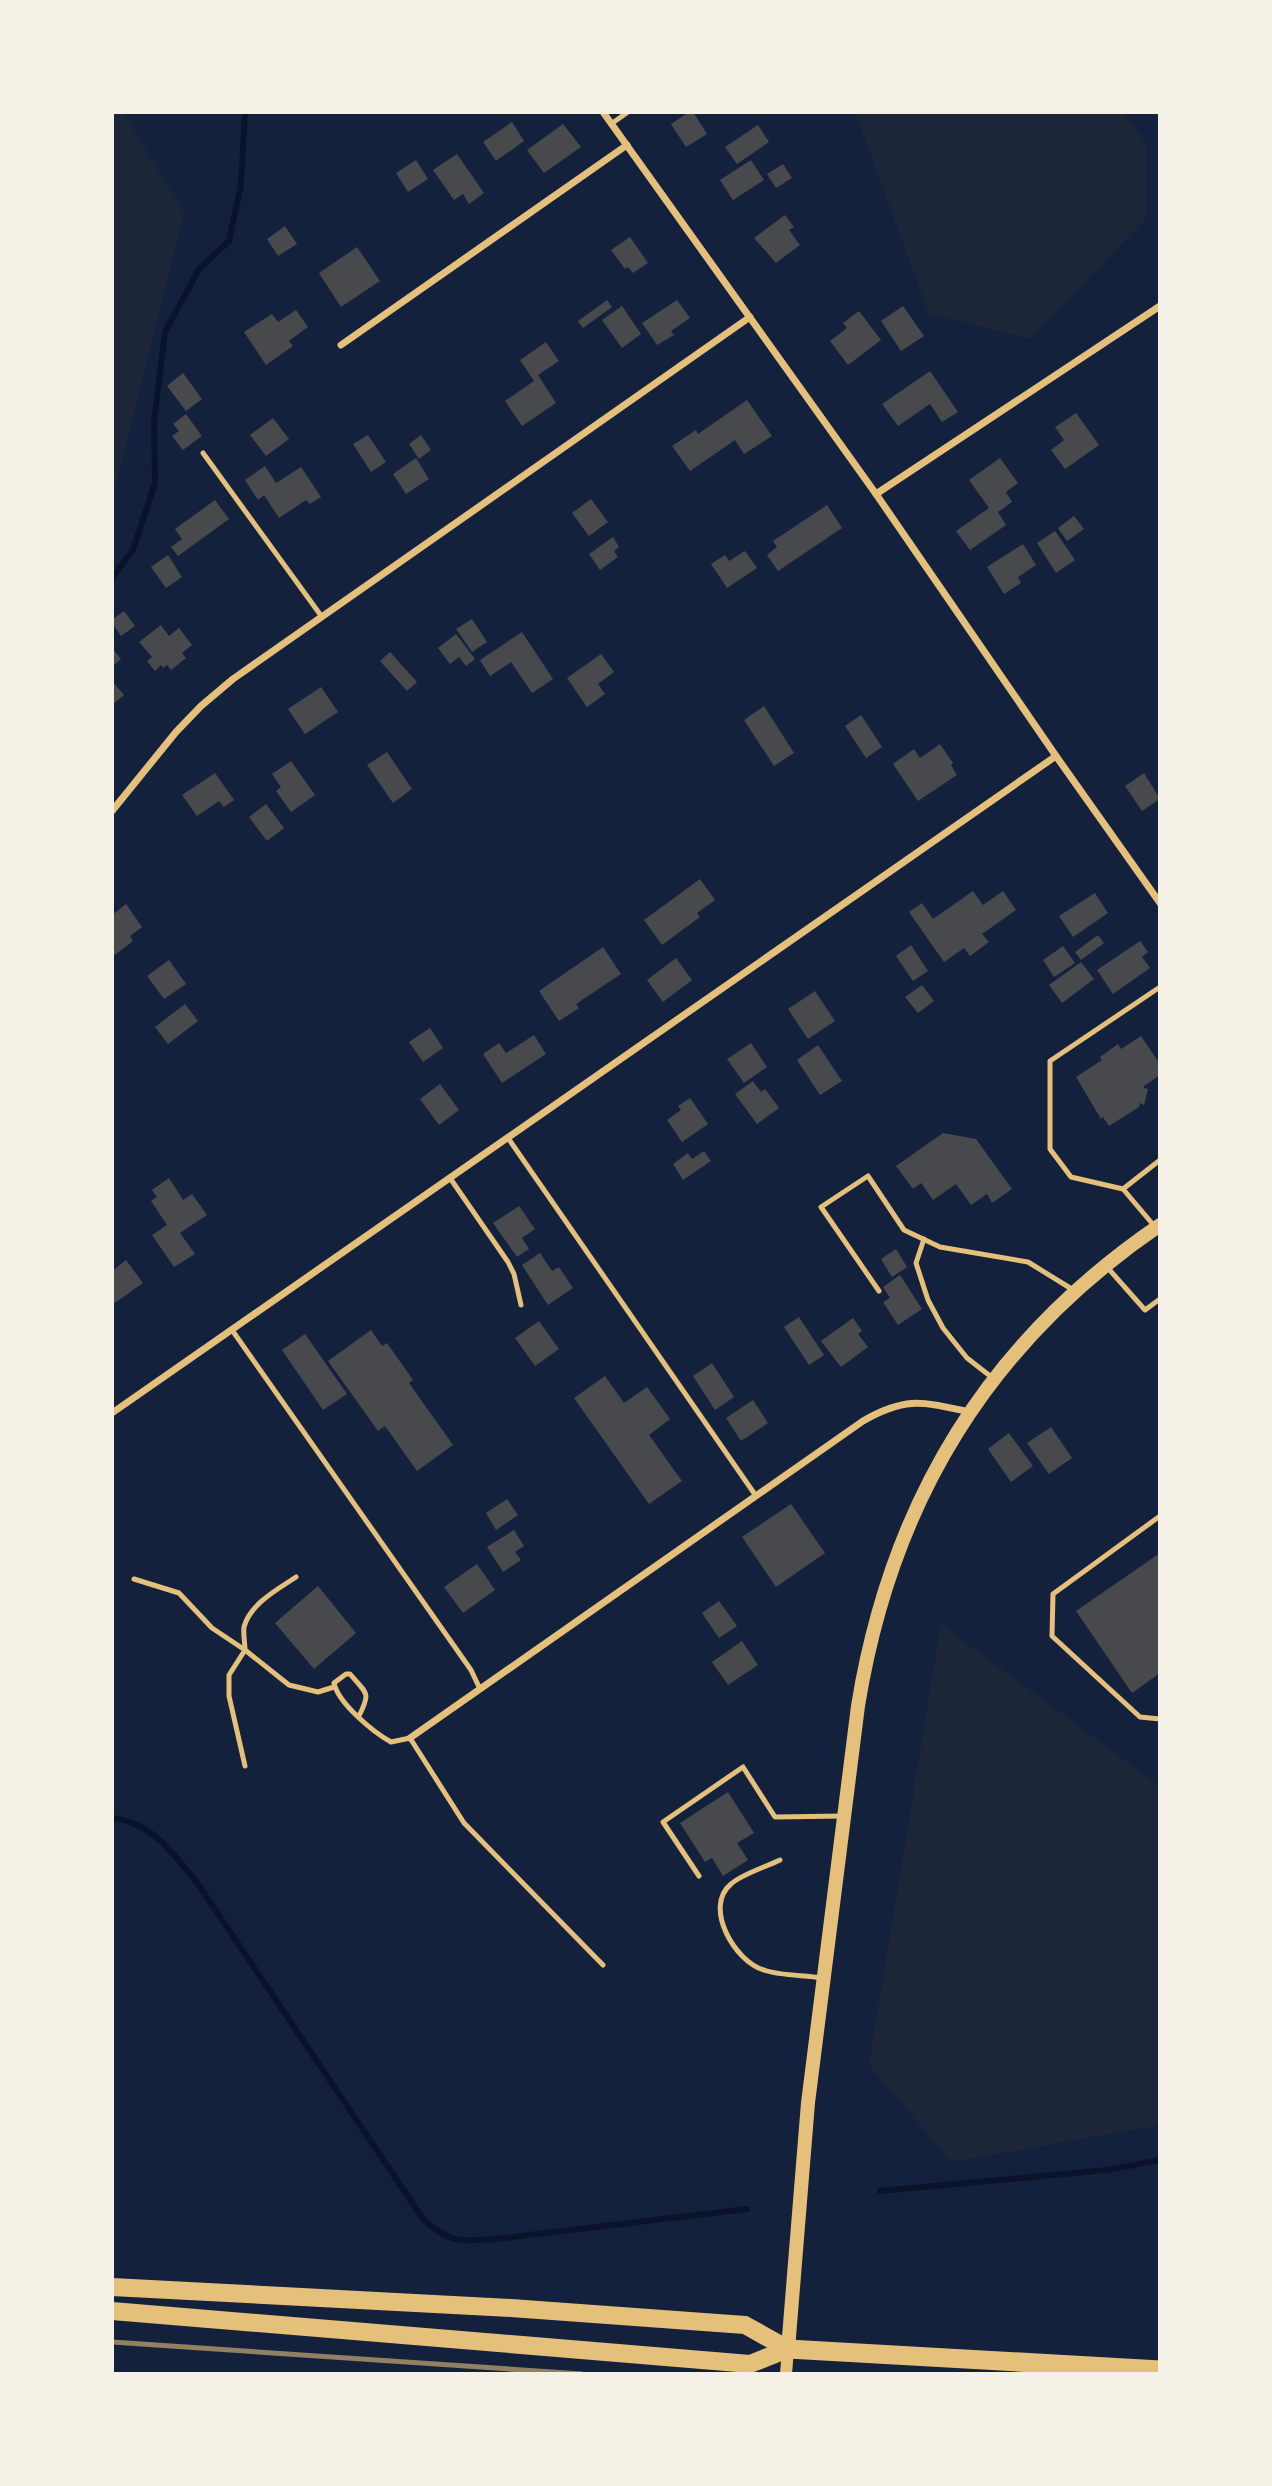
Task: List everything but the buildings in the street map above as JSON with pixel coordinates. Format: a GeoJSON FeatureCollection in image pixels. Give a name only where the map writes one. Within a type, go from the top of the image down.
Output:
{"type":"FeatureCollection","features":[{"type":"Feature","properties":{"kind":"highway"},"geometry":{"type":"LineString","coordinates":[[788,2348],[1155,2368]]}},
{"type":"Feature","properties":{"kind":"main road"},"geometry":{"type":"LineString","coordinates":[[788,2348],[808,2103],[823,1978],[865,1662],[888,1576],[923,1491],[993,1379],[1037,1328],[1075,1291],[1158,1226]]}},
{"type":"Feature","properties":{"kind":"main road"},"geometry":{"type":"LineString","coordinates":[[112,2287],[511,2308],[745,2325],[788,2348]]}},
{"type":"Feature","properties":{"kind":"main road"},"geometry":{"type":"LineString","coordinates":[[112,2311],[750,2364],[788,2348]]}},
{"type":"Feature","properties":{"kind":"street"},"geometry":{"type":"LineString","coordinates":[[603,112],[876,494],[1160,903]]}},
{"type":"Feature","properties":{"kind":"street"},"geometry":{"type":"LineString","coordinates":[[341,345],[627,145]]}},
{"type":"Feature","properties":{"kind":"street"},"geometry":{"type":"LineString","coordinates":[[876,494],[1160,306]]}},
{"type":"Feature","properties":{"kind":"street"},"geometry":{"type":"LineString","coordinates":[[112,811],[201,706],[233,679],[750,317]]}},
{"type":"Feature","properties":{"kind":"street"},"geometry":{"type":"LineString","coordinates":[[112,1413],[1056,756]]}},
{"type":"Feature","properties":{"kind":"street"},"geometry":{"type":"LineString","coordinates":[[410,1738],[863,1421],[896,1405],[927,1403],[970,1412]]}},
{"type":"Feature","properties":{"kind":"street"},"geometry":{"type":"LineString","coordinates":[[786,2374],[788,2348]]}},
{"type":"Feature","properties":{"kind":"lane"},"geometry":{"type":"LineString","coordinates":[[611,124],[628,112]]}},
{"type":"Feature","properties":{"kind":"lane"},"geometry":{"type":"LineString","coordinates":[[203,453],[322,617]]}},
{"type":"Feature","properties":{"kind":"lane"},"geometry":{"type":"LineString","coordinates":[[1158,1226],[1123,1189],[1071,1177],[1050,1149],[1050,1061],[1160,987]]}},
{"type":"Feature","properties":{"kind":"lane"},"geometry":{"type":"LineString","coordinates":[[508,1138],[756,1496]]}},
{"type":"Feature","properties":{"kind":"lane"},"geometry":{"type":"LineString","coordinates":[[1123,1189],[1160,1160]]}},
{"type":"Feature","properties":{"kind":"lane"},"geometry":{"type":"LineString","coordinates":[[879,1291],[821,1208],[868,1176],[904,1230],[940,1247],[1028,1262],[1075,1291]]}},
{"type":"Feature","properties":{"kind":"lane"},"geometry":{"type":"LineString","coordinates":[[450,1178],[508,1262],[514,1274],[521,1305]]}},
{"type":"Feature","properties":{"kind":"lane"},"geometry":{"type":"LineString","coordinates":[[924,1239],[916,1263],[928,1300],[943,1328],[967,1358],[993,1379]]}},
{"type":"Feature","properties":{"kind":"lane"},"geometry":{"type":"LineString","coordinates":[[1105,1265],[1145,1310],[1160,1299]]}},
{"type":"Feature","properties":{"kind":"lane"},"geometry":{"type":"LineString","coordinates":[[232,1330],[471,1670],[480,1689]]}},
{"type":"Feature","properties":{"kind":"lane"},"geometry":{"type":"LineString","coordinates":[[1160,1516],[1053,1594],[1052,1636],[1140,1717],[1160,1719]]}},
{"type":"Feature","properties":{"kind":"lane"},"geometry":{"type":"LineString","coordinates":[[245,1766],[229,1696],[229,1675],[245,1650],[244,1628],[251,1613],[269,1595],[296,1577]]}},
{"type":"Feature","properties":{"kind":"lane"},"geometry":{"type":"LineString","coordinates":[[134,1579],[179,1593],[212,1628],[289,1685],[318,1692],[334,1687],[346,1674],[350,1674],[368,1699],[359,1716]]}},
{"type":"Feature","properties":{"kind":"lane"},"geometry":{"type":"LineString","coordinates":[[334,1687],[344,1702],[379,1736],[391,1742],[410,1738],[464,1822],[603,1965]]}},
{"type":"Feature","properties":{"kind":"lane"},"geometry":{"type":"LineString","coordinates":[[699,1876],[663,1822],[743,1767],[775,1817],[844,1816]]}},
{"type":"Feature","properties":{"kind":"lane"},"geometry":{"type":"LineString","coordinates":[[779,1860],[731,1884],[720,1900],[722,1925],[736,1950],[762,1970],[823,1978]]}},
{"type":"Feature","properties":{"kind":"shaded area"},"geometry":{"type":"Polygon","coordinates":[[[112,112],[123,112],[184,213],[112,500],[112,112]]]}},
{"type":"Feature","properties":{"kind":"shaded area"},"geometry":{"type":"Polygon","coordinates":[[[855,112],[1123,112],[1146,143],[1147,217],[1030,339],[929,314],[855,112]]]}},
{"type":"Feature","properties":{"kind":"shaded area"},"geometry":{"type":"Polygon","coordinates":[[[941,1624],[1160,1787],[1160,2125],[951,2162],[869,2065],[941,1624]]]}},
{"type":"Feature","properties":{"kind":"waterway"},"geometry":{"type":"LineString","coordinates":[[112,578],[133,550],[155,483],[154,422],[165,332],[199,269],[229,241],[241,185],[245,112]]}},
{"type":"Feature","properties":{"kind":"waterway"},"geometry":{"type":"LineString","coordinates":[[112,1818],[126,1821],[151,1833],[171,1851],[198,1884],[423,2219],[441,2233],[464,2240],[495,2239],[747,2209]]}},
{"type":"Feature","properties":{"kind":"waterway"},"geometry":{"type":"LineString","coordinates":[[880,2191],[1107,2170],[1160,2160]]}},
{"type":"Feature","properties":{"kind":"railway"},"geometry":{"type":"LineString","coordinates":[[112,2342],[582,2374]]}}]}
